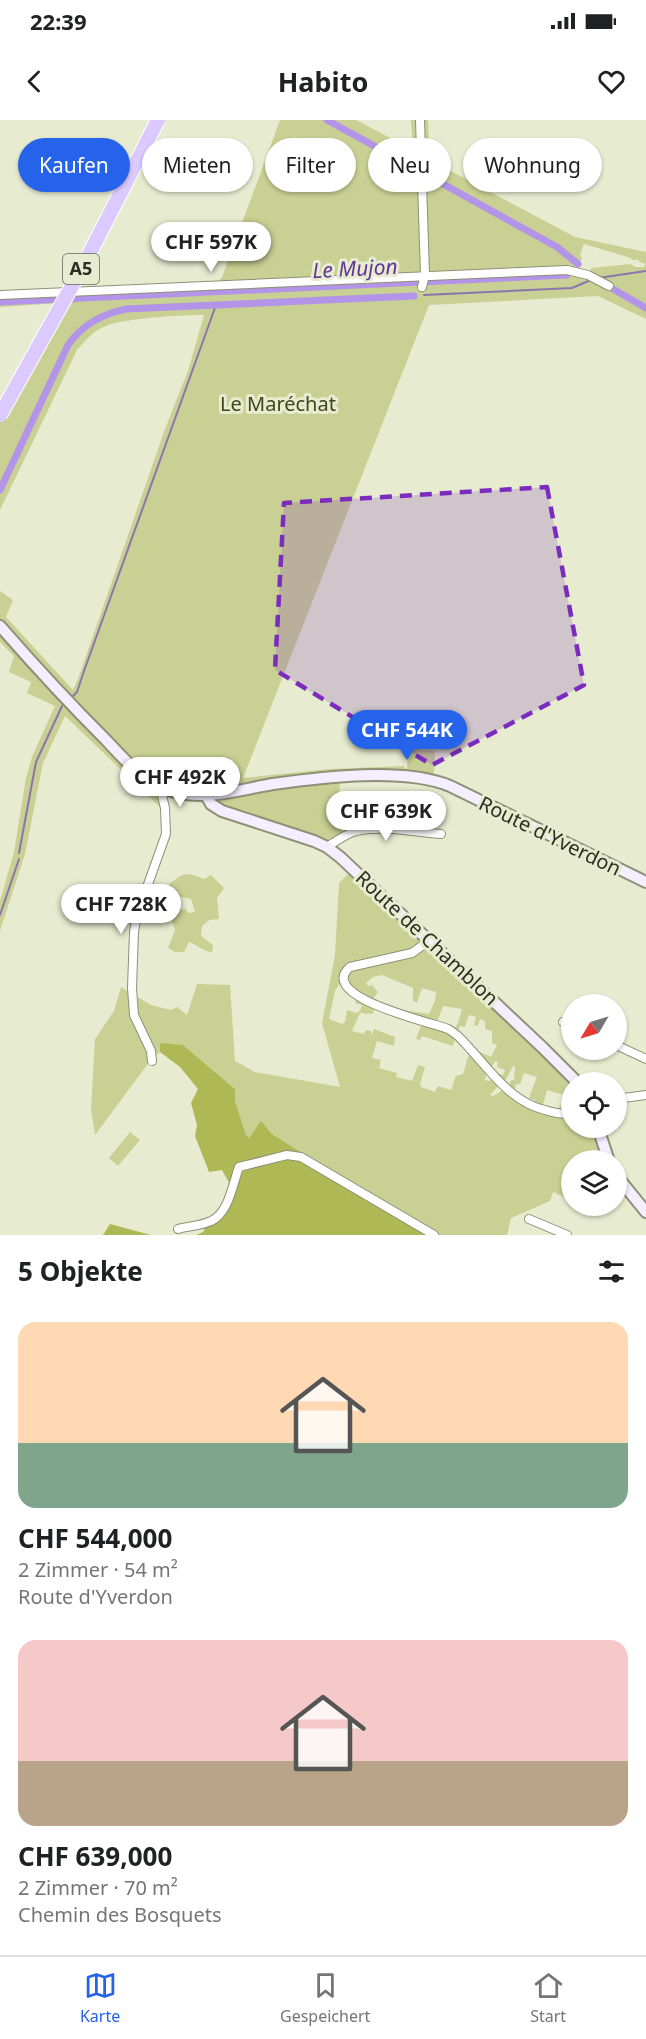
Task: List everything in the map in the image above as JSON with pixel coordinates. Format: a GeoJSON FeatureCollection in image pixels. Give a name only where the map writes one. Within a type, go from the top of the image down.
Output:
{"type":"FeatureCollection","features":[{"type":"Feature","properties":{"kind":"highway","name":"A5"},"geometry":{"type":"LineString","coordinates":[[0,397],[71,268],[147,120]]}},
{"type":"Feature","properties":{"kind":"highway","name":"A5"},"geometry":{"type":"LineString","coordinates":[[0,415],[82,268],[158,120]]}},
{"type":"Feature","properties":{"kind":"main road"},"geometry":{"type":"LineString","coordinates":[[0,626],[62,695],[146,778],[160,787],[182,794],[206,795]]}},
{"type":"Feature","properties":{"kind":"main road","name":"Route d'Yverdon"},"geometry":{"type":"LineString","coordinates":[[206,795],[274,784],[340,778],[396,775],[431,779],[450,786],[646,882]]}},
{"type":"Feature","properties":{"kind":"main road","name":"Route de Chamblon"},"geometry":{"type":"LineString","coordinates":[[206,795],[211,804],[222,811],[327,847],[566,1072]]}},
{"type":"Feature","properties":{"kind":"main road"},"geometry":{"type":"LineString","coordinates":[[627,1188],[646,1212]]}},
{"type":"Feature","properties":{"kind":"street"},"geometry":{"type":"LineString","coordinates":[[420,120],[425,275],[422,287]]}},
{"type":"Feature","properties":{"kind":"street"},"geometry":{"type":"LineString","coordinates":[[0,295],[567,270],[580,272],[609,286]]}},
{"type":"Feature","properties":{"kind":"street"},"geometry":{"type":"LineString","coordinates":[[152,1061],[151,1052],[134,1015],[132,988],[134,932],[137,915],[166,834],[165,808],[160,787]]}},
{"type":"Feature","properties":{"kind":"street"},"geometry":{"type":"LineString","coordinates":[[327,847],[345,836],[364,830],[384,829],[441,834]]}},
{"type":"Feature","properties":{"kind":"street"},"geometry":{"type":"LineString","coordinates":[[425,937],[423,945],[412,953],[350,967],[345,971],[343,977],[346,985],[379,1008],[442,1027],[458,1035],[508,1091],[528,1105],[561,1114]]}},
{"type":"Feature","properties":{"kind":"street"},"geometry":{"type":"LineString","coordinates":[[627,1050],[646,1059]]}},
{"type":"Feature","properties":{"kind":"street"},"geometry":{"type":"LineString","coordinates":[[627,1098],[646,1095]]}},
{"type":"Feature","properties":{"kind":"street"},"geometry":{"type":"LineString","coordinates":[[178,1229],[212,1221],[228,1201],[239,1167],[287,1155],[301,1157],[434,1235]]}},
{"type":"Feature","properties":{"kind":"street"},"geometry":{"type":"LineString","coordinates":[[529,1219],[567,1235]]}},
{"type":"Feature","properties":{"kind":"highlighted area"},"geometry":{"type":"Polygon","coordinates":[[[547,487],[584,685],[432,765],[275,670],[284,503],[547,487]]]}},
{"type":"Feature","properties":{"kind":"green space","name":"Le Maréchat"},"geometry":{"type":"Polygon","coordinates":[[[280,120],[356,120],[390,138],[368,138],[368,192],[451,192],[451,171],[463,178],[463,192],[490,192],[575,237],[646,252],[646,264],[646,319],[598,296],[429,305],[243,778],[330,769],[403,766],[407,769],[408,749],[435,751],[434,772],[431,779],[340,778],[338,820],[345,836],[327,847],[241,817],[206,795],[160,787],[163,802],[160,807],[65,716],[43,763],[25,854],[0,931],[0,901],[14,852],[26,778],[32,757],[55,706],[27,693],[31,682],[9,672],[14,656],[0,642],[0,591],[13,600],[6,617],[73,690],[165,429],[188,371],[204,315],[169,316],[115,323],[90,336],[77,350],[0,510],[0,417],[62,303],[0,307],[0,295],[217,283],[222,277],[265,161],[265,192],[356,192],[356,138],[273,138],[280,120]],[[584,244],[580,255],[582,259],[573,271],[588,275],[592,268],[631,264],[635,267],[643,267],[646,264],[639,260],[632,260],[584,244]]]}},
{"type":"Feature","properties":{"kind":"green space"},"geometry":{"type":"Polygon","coordinates":[[[411,120],[428,120],[429,138],[412,138],[411,120]]]}},
{"type":"Feature","properties":{"kind":"green space"},"geometry":{"type":"Polygon","coordinates":[[[353,869],[561,1072],[561,1094],[547,1090],[542,1109],[558,1113],[561,1104],[561,1138],[596,1138],[603,1150],[561,1150],[561,1196],[553,1192],[550,1201],[511,1218],[507,1235],[434,1235],[272,1134],[261,1122],[249,1138],[235,1101],[235,1089],[183,1045],[160,1044],[160,1052],[150,1061],[95,1135],[91,1110],[95,1039],[114,1011],[121,987],[151,1005],[171,1010],[177,1007],[187,1015],[197,984],[230,985],[235,1061],[255,1072],[340,1087],[322,1023],[335,955],[339,883],[353,869]],[[382,975],[373,977],[366,983],[369,986],[372,985],[378,992],[370,1003],[353,991],[343,978],[335,991],[329,1019],[342,1024],[345,1022],[347,1010],[356,1013],[360,1011],[362,1005],[355,1003],[356,1001],[361,1000],[374,1009],[373,1014],[360,1013],[352,1031],[364,1034],[366,1030],[371,1031],[371,1036],[374,1029],[395,1037],[394,1046],[377,1041],[372,1058],[381,1060],[379,1068],[397,1073],[396,1077],[412,1081],[418,1065],[425,1067],[421,1087],[435,1092],[438,1086],[451,1090],[456,1076],[463,1074],[468,1057],[473,1052],[469,1047],[471,1043],[478,1051],[491,1057],[497,1045],[492,1043],[492,1031],[485,1029],[485,1021],[480,1019],[478,1026],[474,1025],[476,1017],[469,1015],[465,1027],[460,1026],[458,1032],[454,1029],[462,1009],[443,1006],[436,1025],[395,1014],[396,1009],[429,1014],[436,992],[422,988],[417,1003],[413,1001],[413,988],[382,975]],[[495,1061],[485,1080],[497,1078],[496,1073],[503,1075],[505,1070],[497,1067],[498,1062],[495,1061]],[[515,1066],[503,1085],[499,1085],[490,1095],[493,1096],[506,1088],[508,1090],[511,1080],[514,1080],[515,1066]],[[524,1073],[520,1084],[516,1084],[514,1095],[534,1103],[535,1100],[529,1098],[537,1077],[524,1073]]]}},
{"type":"Feature","properties":{"kind":"green space"},"geometry":{"type":"Polygon","coordinates":[[[190,874],[204,879],[211,875],[224,888],[217,898],[219,919],[209,920],[202,926],[201,936],[213,945],[212,952],[189,942],[184,952],[175,952],[168,948],[175,930],[170,916],[177,910],[186,909],[188,913],[195,912],[191,899],[171,895],[169,884],[182,875],[190,874]]]}},
{"type":"Feature","properties":{"kind":"green space"},"geometry":{"type":"Polygon","coordinates":[[[421,1026],[439,1029],[451,1035],[455,1038],[453,1046],[422,1036],[420,1040],[416,1039],[421,1026]]]}},
{"type":"Feature","properties":{"kind":"green space"},"geometry":{"type":"Polygon","coordinates":[[[160,1043],[183,1045],[235,1089],[235,1101],[249,1138],[261,1121],[272,1134],[433,1235],[196,1235],[203,1232],[207,1225],[218,1220],[233,1190],[222,1170],[209,1172],[195,1136],[197,1125],[191,1103],[198,1089],[180,1067],[160,1052],[160,1043]]]}},
{"type":"Feature","properties":{"kind":"green space"},"geometry":{"type":"Polygon","coordinates":[[[130,1132],[140,1140],[118,1166],[109,1158],[130,1132]]]}},
{"type":"Feature","properties":{"kind":"green space"},"geometry":{"type":"Polygon","coordinates":[[[110,1224],[151,1235],[103,1235],[110,1224]]]}},
{"type":"Feature","properties":{"kind":"waterway"},"geometry":{"type":"LineString","coordinates":[[327,120],[557,247],[578,264]]}},
{"type":"Feature","properties":{"kind":"waterway"},"geometry":{"type":"LineString","coordinates":[[598,278],[646,271]]}},
{"type":"Feature","properties":{"kind":"waterway","name":"Le Mujon"},"geometry":{"type":"LineString","coordinates":[[0,302],[567,275]]}},
{"type":"Feature","properties":{"kind":"waterway"},"geometry":{"type":"LineString","coordinates":[[424,295],[572,288],[593,279]]}},
{"type":"Feature","properties":{"kind":"waterway","name":"Le Mujon"},"geometry":{"type":"LineString","coordinates":[[613,289],[646,308]]}},
{"type":"Feature","properties":{"kind":"waterway"},"geometry":{"type":"LineString","coordinates":[[0,490],[68,345],[80,331],[101,317],[126,309],[414,296]]}},
{"type":"Feature","properties":{"kind":"waterway"},"geometry":{"type":"LineString","coordinates":[[72,697],[77,692],[216,305]]}},
{"type":"Feature","properties":{"kind":"waterway"},"geometry":{"type":"LineString","coordinates":[[19,853],[36,762],[62,706]]}},
{"type":"Feature","properties":{"kind":"waterway"},"geometry":{"type":"LineString","coordinates":[[0,915],[19,859]]}}]}
